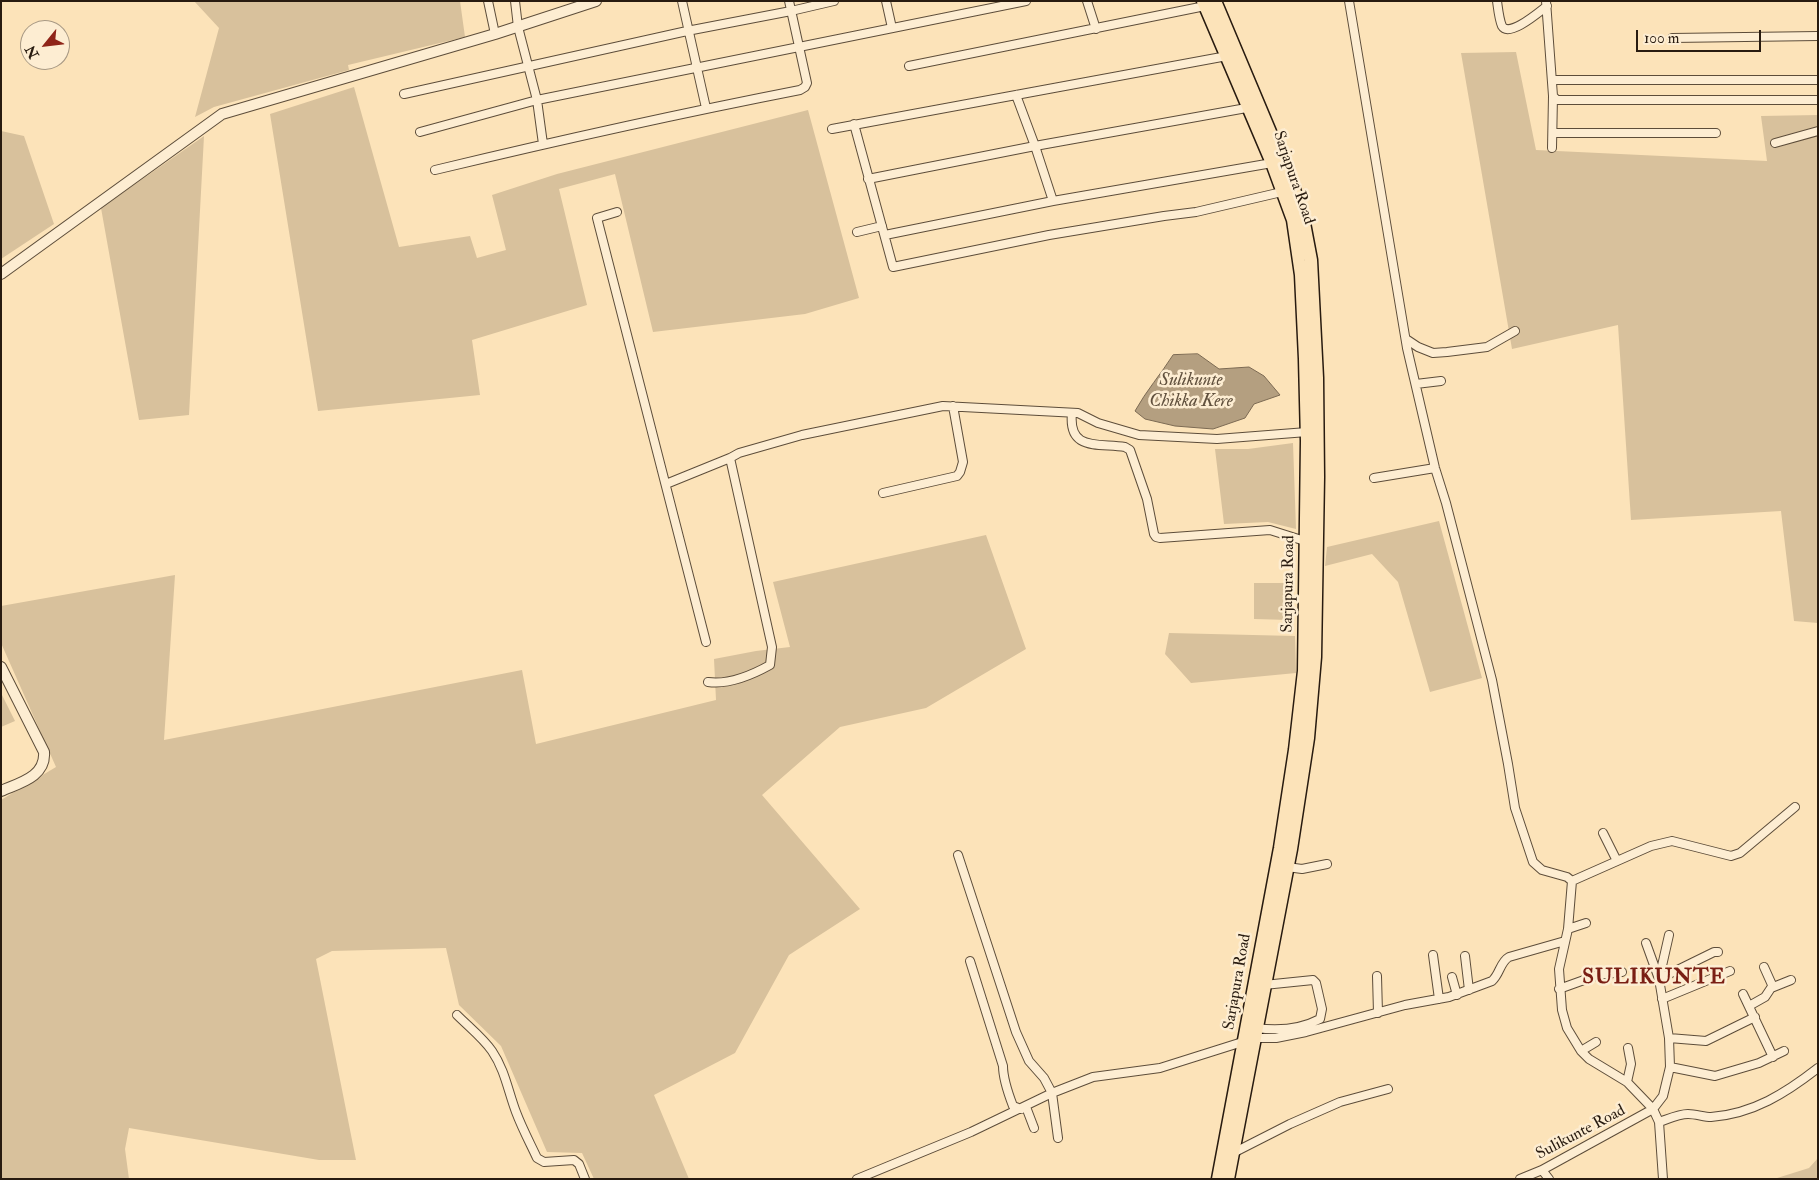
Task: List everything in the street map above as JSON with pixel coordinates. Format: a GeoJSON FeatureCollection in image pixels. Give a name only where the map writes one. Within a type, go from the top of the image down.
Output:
{"type":"FeatureCollection","features":[{"type":"Feature","properties":{"kind":"main road","name":"Sarjapura Road"},"geometry":{"type":"LineString","coordinates":[[1208,3],[1227,56],[1254,107],[1272,163],[1288,190],[1299,256],[1306,359],[1315,657],[1305,755],[1287,867],[1264,985],[1218,1179]]}},
{"type":"Feature","properties":{"kind":"main road","name":"Sarjapura Road"},"geometry":{"type":"LineString","coordinates":[[1208,3],[1304,223],[1311,260],[1317,378],[1312,543],[1304,672],[1295,750],[1252,1036],[1228,1179]]}},
{"type":"Feature","properties":{"kind":"street"},"geometry":{"type":"LineString","coordinates":[[488,1],[495,34]]}},
{"type":"Feature","properties":{"kind":"street"},"geometry":{"type":"LineString","coordinates":[[515,1],[518,27],[537,100],[543,144]]}},
{"type":"Feature","properties":{"kind":"street"},"geometry":{"type":"LineString","coordinates":[[1,274],[222,114],[518,27],[573,5],[596,1]]}},
{"type":"Feature","properties":{"kind":"street"},"geometry":{"type":"LineString","coordinates":[[682,1],[687,31],[706,108]]}},
{"type":"Feature","properties":{"kind":"street"},"geometry":{"type":"LineString","coordinates":[[435,170],[706,108],[800,90],[807,83],[789,1]]}},
{"type":"Feature","properties":{"kind":"street"},"geometry":{"type":"LineString","coordinates":[[404,94],[529,65],[834,1]]}},
{"type":"Feature","properties":{"kind":"street"},"geometry":{"type":"LineString","coordinates":[[886,1],[892,28]]}},
{"type":"Feature","properties":{"kind":"street"},"geometry":{"type":"LineString","coordinates":[[420,132],[537,100],[1026,1]]}},
{"type":"Feature","properties":{"kind":"street"},"geometry":{"type":"LineString","coordinates":[[1087,1],[1096,28]]}},
{"type":"Feature","properties":{"kind":"street"},"geometry":{"type":"LineString","coordinates":[[1349,1],[1406,339],[1435,468],[1458,547],[1492,680],[1515,808],[1533,862],[1542,870],[1567,876],[1572,881],[1568,928],[1559,965],[1559,989],[1562,1010],[1567,1028],[1589,1059],[1627,1082],[1653,1109],[1659,1122],[1663,1179]]}},
{"type":"Feature","properties":{"kind":"street"},"geometry":{"type":"LineString","coordinates":[[1497,1],[1502,25],[1507,30],[1512,30],[1522,24],[1547,4]]}},
{"type":"Feature","properties":{"kind":"street"},"geometry":{"type":"LineString","coordinates":[[909,66],[1208,3]]}},
{"type":"Feature","properties":{"kind":"street"},"geometry":{"type":"LineString","coordinates":[[1547,4],[1553,96],[1552,148]]}},
{"type":"Feature","properties":{"kind":"street"},"geometry":{"type":"LineString","coordinates":[[1672,38],[1818,36]]}},
{"type":"Feature","properties":{"kind":"street"},"geometry":{"type":"LineString","coordinates":[[832,129],[1227,56]]}},
{"type":"Feature","properties":{"kind":"street"},"geometry":{"type":"LineString","coordinates":[[1552,80],[1818,80]]}},
{"type":"Feature","properties":{"kind":"street"},"geometry":{"type":"LineString","coordinates":[[1016,95],[1053,201]]}},
{"type":"Feature","properties":{"kind":"street"},"geometry":{"type":"LineString","coordinates":[[1553,96],[1557,100],[1818,100]]}},
{"type":"Feature","properties":{"kind":"street"},"geometry":{"type":"LineString","coordinates":[[868,179],[1035,146],[1254,107]]}},
{"type":"Feature","properties":{"kind":"street"},"geometry":{"type":"LineString","coordinates":[[854,124],[893,267],[1049,235],[1196,212],[1288,190]]}},
{"type":"Feature","properties":{"kind":"street"},"geometry":{"type":"LineString","coordinates":[[1775,143],[1818,130]]}},
{"type":"Feature","properties":{"kind":"street"},"geometry":{"type":"LineString","coordinates":[[1553,133],[1716,133]]}},
{"type":"Feature","properties":{"kind":"street"},"geometry":{"type":"LineString","coordinates":[[885,235],[1053,201],[1272,163]]}},
{"type":"Feature","properties":{"kind":"street"},"geometry":{"type":"LineString","coordinates":[[617,212],[597,218],[706,642]]}},
{"type":"Feature","properties":{"kind":"street"},"geometry":{"type":"LineString","coordinates":[[857,232],[882,226]]}},
{"type":"Feature","properties":{"kind":"street"},"geometry":{"type":"LineString","coordinates":[[1406,339],[1418,347],[1433,353],[1447,352],[1487,347],[1510,332],[1515,331]]}},
{"type":"Feature","properties":{"kind":"street"},"geometry":{"type":"LineString","coordinates":[[1416,384],[1441,381]]}},
{"type":"Feature","properties":{"kind":"street"},"geometry":{"type":"LineString","coordinates":[[666,484],[739,453],[802,434],[943,406],[1078,413],[1098,423],[1140,435],[1217,439],[1307,432]]}},
{"type":"Feature","properties":{"kind":"street"},"geometry":{"type":"LineString","coordinates":[[883,493],[957,476],[963,462],[953,406]]}},
{"type":"Feature","properties":{"kind":"street"},"geometry":{"type":"LineString","coordinates":[[1072,413],[1071,424],[1075,436],[1082,441],[1125,447],[1130,450],[1147,499],[1156,537],[1270,530],[1312,543]]}},
{"type":"Feature","properties":{"kind":"street"},"geometry":{"type":"LineString","coordinates":[[708,682],[718,683],[741,678],[770,665],[772,647],[730,458]]}},
{"type":"Feature","properties":{"kind":"street"},"geometry":{"type":"LineString","coordinates":[[1374,478],[1435,468]]}},
{"type":"Feature","properties":{"kind":"street"},"geometry":{"type":"LineString","coordinates":[[1,667],[44,752],[42,767],[36,774],[1,790]]}},
{"type":"Feature","properties":{"kind":"street"},"geometry":{"type":"LineString","coordinates":[[1572,881],[1651,846],[1672,841],[1731,856],[1740,854],[1795,807]]}},
{"type":"Feature","properties":{"kind":"street"},"geometry":{"type":"LineString","coordinates":[[1603,833],[1617,861]]}},
{"type":"Feature","properties":{"kind":"street"},"geometry":{"type":"LineString","coordinates":[[958,855],[1016,1032],[1028,1061],[1044,1078],[1052,1093],[1058,1138]]}},
{"type":"Feature","properties":{"kind":"street"},"geometry":{"type":"LineString","coordinates":[[1287,867],[1302,869],[1327,864]]}},
{"type":"Feature","properties":{"kind":"street"},"geometry":{"type":"LineString","coordinates":[[1568,928],[1586,923]]}},
{"type":"Feature","properties":{"kind":"street"},"geometry":{"type":"LineString","coordinates":[[1659,979],[1669,935]]}},
{"type":"Feature","properties":{"kind":"street"},"geometry":{"type":"LineString","coordinates":[[1252,1036],[1276,1038],[1457,995],[1492,981],[1504,961],[1510,957],[1565,941]]}},
{"type":"Feature","properties":{"kind":"street"},"geometry":{"type":"LineString","coordinates":[[1646,943],[1659,979],[1669,1038],[1670,1067],[1663,1096],[1653,1109]]}},
{"type":"Feature","properties":{"kind":"street"},"geometry":{"type":"LineString","coordinates":[[1659,979],[1714,952],[1718,952]]}},
{"type":"Feature","properties":{"kind":"street"},"geometry":{"type":"LineString","coordinates":[[1433,955],[1439,999]]}},
{"type":"Feature","properties":{"kind":"street"},"geometry":{"type":"LineString","coordinates":[[1465,956],[1469,990]]}},
{"type":"Feature","properties":{"kind":"street"},"geometry":{"type":"LineString","coordinates":[[970,961],[1003,1066],[1008,1094],[1013,1106],[1024,1108]]}},
{"type":"Feature","properties":{"kind":"street"},"geometry":{"type":"LineString","coordinates":[[1764,967],[1773,987]]}},
{"type":"Feature","properties":{"kind":"street"},"geometry":{"type":"LineString","coordinates":[[1662,999],[1730,971]]}},
{"type":"Feature","properties":{"kind":"street"},"geometry":{"type":"LineString","coordinates":[[1559,989],[1598,976],[1622,972]]}},
{"type":"Feature","properties":{"kind":"street"},"geometry":{"type":"LineString","coordinates":[[1377,976],[1378,1013]]}},
{"type":"Feature","properties":{"kind":"street"},"geometry":{"type":"LineString","coordinates":[[1452,977],[1457,995]]}},
{"type":"Feature","properties":{"kind":"street"},"geometry":{"type":"LineString","coordinates":[[857,1179],[971,1132],[1052,1093],[1092,1077],[1160,1068],[1252,1036],[1289,1029],[1320,1019],[1322,1009],[1316,983],[1313,980],[1264,985]]}},
{"type":"Feature","properties":{"kind":"street"},"geometry":{"type":"LineString","coordinates":[[1749,1006],[1765,997],[1769,989],[1791,980]]}},
{"type":"Feature","properties":{"kind":"street"},"geometry":{"type":"LineString","coordinates":[[1743,994],[1773,1057]]}},
{"type":"Feature","properties":{"kind":"street"},"geometry":{"type":"LineString","coordinates":[[457,1016],[492,1050],[509,1087],[515,1111],[537,1158],[544,1162],[574,1160],[585,1179]]}},
{"type":"Feature","properties":{"kind":"street"},"geometry":{"type":"LineString","coordinates":[[1669,1038],[1706,1041],[1755,1017]]}},
{"type":"Feature","properties":{"kind":"street"},"geometry":{"type":"LineString","coordinates":[[1582,1051],[1596,1042]]}},
{"type":"Feature","properties":{"kind":"street"},"geometry":{"type":"LineString","coordinates":[[1627,1082],[1632,1064],[1628,1048]]}},
{"type":"Feature","properties":{"kind":"street"},"geometry":{"type":"LineString","coordinates":[[1670,1067],[1715,1076],[1759,1063],[1784,1051]]}},
{"type":"Feature","properties":{"kind":"street"},"geometry":{"type":"LineString","coordinates":[[1659,1122],[1687,1114],[1709,1117],[1731,1114],[1760,1105],[1796,1085],[1817,1069]]}},
{"type":"Feature","properties":{"kind":"street"},"geometry":{"type":"LineString","coordinates":[[1233,1153],[1290,1124],[1340,1102],[1388,1089]]}},
{"type":"Feature","properties":{"kind":"street"},"geometry":{"type":"LineString","coordinates":[[1024,1108],[1034,1128]]}},
{"type":"Feature","properties":{"kind":"street","name":"Sulikunte Road"},"geometry":{"type":"LineString","coordinates":[[1520,1179],[1542,1170],[1653,1109]]}},
{"type":"Feature","properties":{"kind":"street"},"geometry":{"type":"LineString","coordinates":[[1542,1170],[1549,1179]]}},
{"type":"Feature","properties":{"kind":"shaded area"},"geometry":{"type":"Polygon","coordinates":[[[194,1],[460,1],[465,37],[348,65],[349,70],[214,107],[195,117],[219,28],[194,1]]]}},
{"type":"Feature","properties":{"kind":"shaded area"},"geometry":{"type":"Polygon","coordinates":[[[1516,52],[1536,150],[1767,161],[1761,116],[1818,115],[1818,623],[1794,621],[1781,511],[1631,520],[1618,325],[1512,349],[1461,53],[1516,52]]]}},
{"type":"Feature","properties":{"kind":"shaded area"},"geometry":{"type":"Polygon","coordinates":[[[354,87],[399,247],[470,236],[477,258],[506,250],[492,195],[557,174],[808,110],[859,298],[805,314],[653,332],[615,174],[559,189],[587,305],[472,340],[480,395],[318,411],[270,114],[354,87]]]}},
{"type":"Feature","properties":{"kind":"shaded area"},"geometry":{"type":"Polygon","coordinates":[[[1,131],[24,136],[54,224],[1,259],[1,131]]]}},
{"type":"Feature","properties":{"kind":"shaded area"},"geometry":{"type":"Polygon","coordinates":[[[204,136],[189,415],[139,420],[101,208],[204,136]]]}},
{"type":"Feature","properties":{"kind":"shaded area"},"geometry":{"type":"Polygon","coordinates":[[[1293,443],[1296,529],[1268,522],[1224,524],[1215,449],[1248,449],[1293,443]]]}},
{"type":"Feature","properties":{"kind":"shaded area"},"geometry":{"type":"Polygon","coordinates":[[[1439,521],[1482,678],[1430,692],[1398,582],[1372,554],[1325,566],[1327,547],[1439,521]]]}},
{"type":"Feature","properties":{"kind":"shaded area"},"geometry":{"type":"Polygon","coordinates":[[[986,535],[1026,649],[926,708],[840,727],[762,795],[860,909],[789,955],[735,1053],[654,1095],[689,1179],[594,1179],[582,1153],[547,1152],[501,1046],[459,1005],[446,948],[332,951],[316,959],[356,1160],[319,1160],[129,1128],[125,1149],[129,1179],[1,1179],[1,800],[56,767],[1,643],[1,606],[175,575],[164,740],[522,670],[536,744],[716,700],[714,659],[790,647],[773,582],[986,535]]]}},
{"type":"Feature","properties":{"kind":"shaded area"},"geometry":{"type":"Polygon","coordinates":[[[1254,583],[1289,583],[1289,620],[1254,619],[1254,583]]]}},
{"type":"Feature","properties":{"kind":"shaded area"},"geometry":{"type":"Polygon","coordinates":[[[1169,633],[1295,636],[1296,673],[1191,683],[1165,654],[1169,633]]]}},
{"type":"Feature","properties":{"kind":"shaded area"},"geometry":{"type":"Polygon","coordinates":[[[1,693],[15,721],[1,727],[1,693]]]}},
{"type":"Feature","properties":{"kind":"shaded area"},"geometry":{"type":"Polygon","coordinates":[[[1818,1158],[1818,1179],[1774,1179],[1809,1168],[1818,1158]]]}},
{"type":"Feature","properties":{"kind":"water","name":"Sulikunte Chikka Kere"},"geometry":{"type":"Polygon","coordinates":[[[1198,354],[1219,369],[1249,367],[1264,376],[1280,395],[1254,404],[1245,418],[1213,429],[1175,426],[1145,419],[1135,411],[1173,355],[1198,354]]]}},
{"type":"Feature","properties":{"kind":"district","name":"SULIKUNTE"},"geometry":{"type":"Point","coordinates":[1654,978]}}]}
